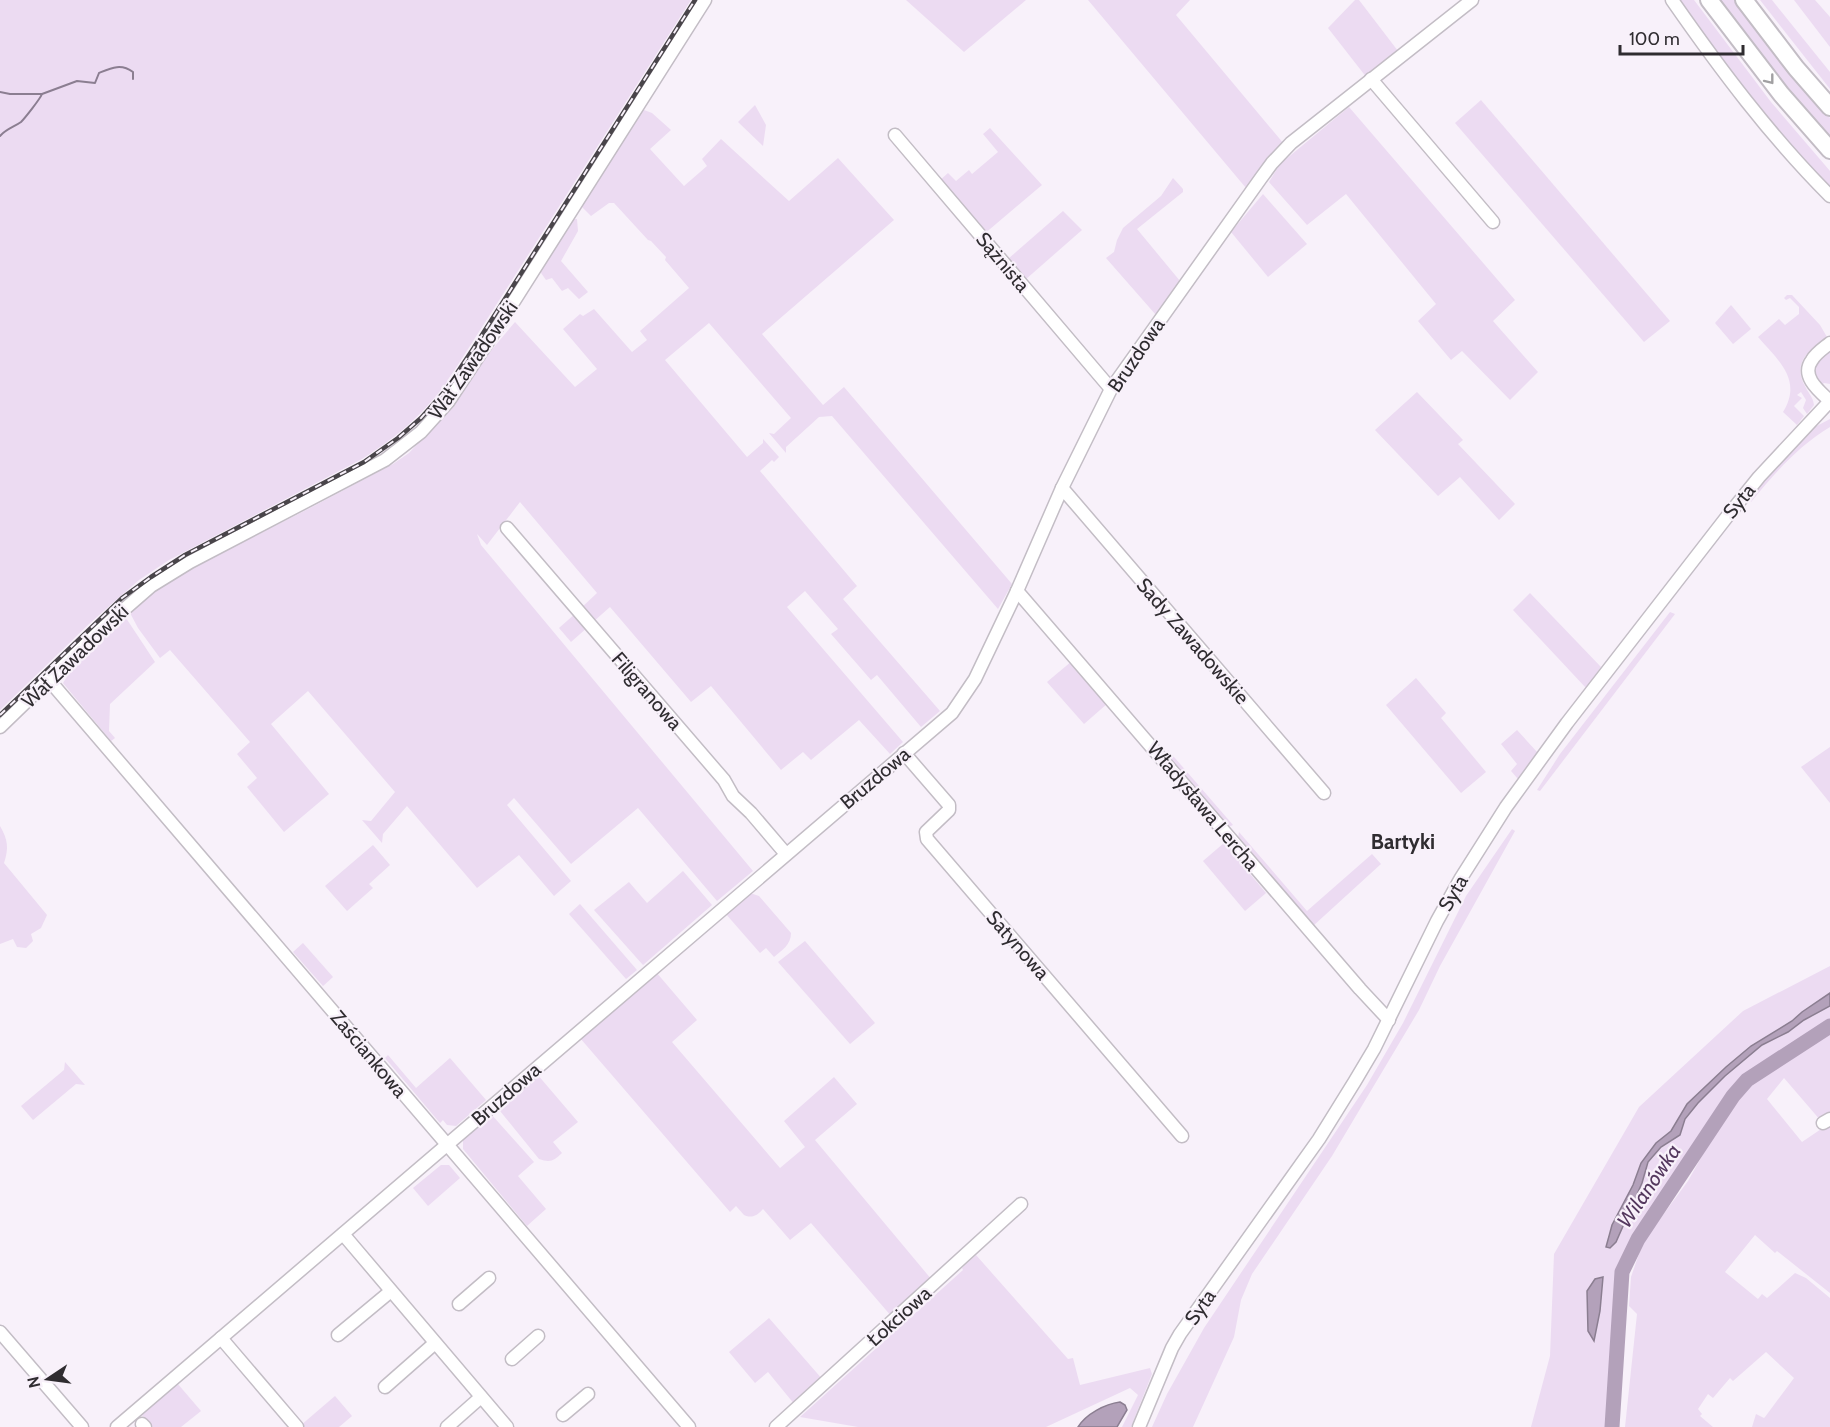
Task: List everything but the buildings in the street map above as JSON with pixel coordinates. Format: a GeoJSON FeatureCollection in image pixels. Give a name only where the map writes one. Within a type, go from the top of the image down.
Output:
{"type":"FeatureCollection","features":[{"type":"Feature","properties":{"kind":"highway"},"geometry":{"type":"LineString","coordinates":[[1709,0],[1781,94],[1830,150]]}},
{"type":"Feature","properties":{"kind":"highway"},"geometry":{"type":"LineString","coordinates":[[1744,0],[1796,68],[1830,107]]}},
{"type":"Feature","properties":{"kind":"street","name":"Wał Zawadowski"},"geometry":{"type":"LineString","coordinates":[[0,727],[97,633],[151,586],[190,562],[385,460],[421,432],[448,402],[705,0]]}},
{"type":"Feature","properties":{"kind":"street","name":"Bruzdowa"},"geometry":{"type":"LineString","coordinates":[[117,1427],[952,713],[975,679],[1062,488],[1111,389],[1272,163],[1292,143],[1471,0]]}},
{"type":"Feature","properties":{"kind":"street"},"geometry":{"type":"LineString","coordinates":[[1672,0],[1715,62],[1785,147],[1830,196]]}},
{"type":"Feature","properties":{"kind":"street"},"geometry":{"type":"LineString","coordinates":[[1371,80],[1493,222]]}},
{"type":"Feature","properties":{"kind":"street","name":"Sążnista"},"geometry":{"type":"LineString","coordinates":[[896,135],[1111,389]]}},
{"type":"Feature","properties":{"kind":"street"},"geometry":{"type":"LineString","coordinates":[[1830,343],[1812,360],[1809,371],[1813,384],[1830,401]]}},
{"type":"Feature","properties":{"kind":"street","name":"Syta"},"geometry":{"type":"LineString","coordinates":[[1138,1427],[1180,1334],[1318,1139],[1370,1057],[1437,921],[1506,807],[1726,518],[1759,477],[1830,401]]}},
{"type":"Feature","properties":{"kind":"street","name":"Sady Zawadowskie"},"geometry":{"type":"LineString","coordinates":[[1062,488],[1324,793]]}},
{"type":"Feature","properties":{"kind":"street","name":"Filigranowa"},"geometry":{"type":"LineString","coordinates":[[507,528],[724,780],[733,796],[751,813],[786,854]]}},
{"type":"Feature","properties":{"kind":"street","name":"Władysława Lercha"},"geometry":{"type":"LineString","coordinates":[[1017,591],[1389,1020]]}},
{"type":"Feature","properties":{"kind":"street","name":"Zaściankowa"},"geometry":{"type":"LineString","coordinates":[[49,680],[252,921],[689,1427]]}},
{"type":"Feature","properties":{"kind":"street","name":"Satynowa"},"geometry":{"type":"LineString","coordinates":[[904,753],[949,805],[949,810],[926,832],[927,839],[1182,1136]]}},
{"type":"Feature","properties":{"kind":"street","name":"Łokciowa"},"geometry":{"type":"LineString","coordinates":[[776,1427],[1021,1204]]}},
{"type":"Feature","properties":{"kind":"street"},"geometry":{"type":"LineString","coordinates":[[343,1234],[507,1427]]}},
{"type":"Feature","properties":{"kind":"street"},"geometry":{"type":"LineString","coordinates":[[459,1304],[489,1278]]}},
{"type":"Feature","properties":{"kind":"street"},"geometry":{"type":"LineString","coordinates":[[338,1335],[390,1291]]}},
{"type":"Feature","properties":{"kind":"street"},"geometry":{"type":"LineString","coordinates":[[0,1332],[82,1427]]}},
{"type":"Feature","properties":{"kind":"street"},"geometry":{"type":"LineString","coordinates":[[512,1359],[538,1336]]}},
{"type":"Feature","properties":{"kind":"street"},"geometry":{"type":"LineString","coordinates":[[221,1338],[297,1427]]}},
{"type":"Feature","properties":{"kind":"street"},"geometry":{"type":"LineString","coordinates":[[385,1387],[435,1343]]}},
{"type":"Feature","properties":{"kind":"street"},"geometry":{"type":"LineString","coordinates":[[563,1415],[588,1394]]}},
{"type":"Feature","properties":{"kind":"street"},"geometry":{"type":"LineString","coordinates":[[447,1427],[481,1397]]}},
{"type":"Feature","properties":{"kind":"shaded area"},"geometry":{"type":"Polygon","coordinates":[[[0,0],[691,0],[445,385],[417,417],[362,459],[169,560],[139,580],[89,624],[0,710],[0,0]]]}},
{"type":"Feature","properties":{"kind":"shaded area"},"geometry":{"type":"Polygon","coordinates":[[[906,0],[1026,0],[964,52],[906,0]]]}},
{"type":"Feature","properties":{"kind":"shaded area"},"geometry":{"type":"Polygon","coordinates":[[[1088,0],[1190,0],[1176,15],[1284,144],[1246,188],[1088,0]]]}},
{"type":"Feature","properties":{"kind":"shaded area"},"geometry":{"type":"Polygon","coordinates":[[[1355,0],[1359,0],[1398,51],[1367,78],[1328,28],[1355,0]]]}},
{"type":"Feature","properties":{"kind":"shaded area"},"geometry":{"type":"Polygon","coordinates":[[[1676,0],[1694,0],[1771,102],[1830,171],[1830,188],[1750,97],[1676,0]]]}},
{"type":"Feature","properties":{"kind":"shaded area"},"geometry":{"type":"Polygon","coordinates":[[[1718,0],[1735,0],[1795,78],[1830,118],[1830,139],[1783,84],[1718,0]]]}},
{"type":"Feature","properties":{"kind":"shaded area"},"geometry":{"type":"Polygon","coordinates":[[[1760,0],[1772,0],[1830,72],[1830,89],[1760,0]]]}},
{"type":"Feature","properties":{"kind":"shaded area"},"geometry":{"type":"Polygon","coordinates":[[[1794,0],[1815,0],[1830,17],[1830,47],[1794,0]]]}},
{"type":"Feature","properties":{"kind":"shaded area"},"geometry":{"type":"Polygon","coordinates":[[[1481,100],[1670,321],[1644,342],[1455,123],[1481,100]]]}},
{"type":"Feature","properties":{"kind":"shaded area"},"geometry":{"type":"Polygon","coordinates":[[[755,105],[766,125],[763,146],[738,122],[755,105]]]}},
{"type":"Feature","properties":{"kind":"shaded area"},"geometry":{"type":"Polygon","coordinates":[[[1349,107],[1515,300],[1493,321],[1538,372],[1510,400],[1462,351],[1451,360],[1418,321],[1436,304],[1346,194],[1307,225],[1269,182],[1280,164],[1349,107]]]}},
{"type":"Feature","properties":{"kind":"shaded area"},"geometry":{"type":"Polygon","coordinates":[[[644,110],[652,113],[671,130],[650,149],[684,186],[707,166],[702,159],[721,139],[789,201],[838,158],[894,220],[762,334],[823,405],[844,387],[1012,584],[998,609],[832,416],[819,417],[786,447],[786,453],[769,433],[774,434],[791,418],[709,323],[665,360],[747,457],[763,443],[763,439],[779,457],[760,471],[857,586],[843,599],[940,711],[921,727],[877,675],[871,680],[831,634],[838,629],[805,591],[787,607],[903,742],[890,754],[859,720],[811,760],[803,752],[781,770],[711,686],[691,702],[610,607],[593,622],[580,609],[597,593],[520,502],[487,545],[477,534],[481,545],[753,871],[717,901],[638,808],[571,864],[514,798],[507,805],[571,881],[554,896],[519,855],[477,888],[407,806],[383,834],[382,843],[362,820],[371,821],[395,792],[308,691],[271,724],[329,794],[284,832],[247,787],[257,778],[237,754],[250,742],[170,650],[160,658],[138,628],[129,611],[174,577],[310,508],[393,464],[409,453],[449,410],[489,353],[515,322],[575,387],[597,369],[563,329],[580,314],[583,316],[594,309],[632,352],[647,340],[640,331],[689,288],[665,260],[666,257],[614,203],[609,203],[591,216],[581,206],[644,110]]]}},
{"type":"Feature","properties":{"kind":"shaded area"},"geometry":{"type":"Polygon","coordinates":[[[990,128],[1042,185],[983,235],[938,182],[948,173],[956,181],[969,170],[972,174],[998,152],[983,134],[990,128]]]}},
{"type":"Feature","properties":{"kind":"shaded area"},"geometry":{"type":"Polygon","coordinates":[[[1173,178],[1183,192],[1137,229],[1180,281],[1156,315],[1106,258],[1114,252],[1123,228],[1161,196],[1173,178]]]}},
{"type":"Feature","properties":{"kind":"shaded area"},"geometry":{"type":"Polygon","coordinates":[[[1263,194],[1307,244],[1268,277],[1231,232],[1263,194]]]}},
{"type":"Feature","properties":{"kind":"shaded area"},"geometry":{"type":"Polygon","coordinates":[[[1063,211],[1082,230],[1025,280],[1008,259],[1063,211]]]}},
{"type":"Feature","properties":{"kind":"shaded area"},"geometry":{"type":"Polygon","coordinates":[[[574,219],[577,219],[578,231],[561,261],[588,292],[579,299],[568,288],[562,291],[552,278],[546,280],[539,270],[574,219]]]}},
{"type":"Feature","properties":{"kind":"shaded area"},"geometry":{"type":"Polygon","coordinates":[[[1792,295],[1820,325],[1827,337],[1808,352],[1801,364],[1802,379],[1814,405],[1807,414],[1803,408],[1806,400],[1801,392],[1797,395],[1802,398],[1794,406],[1804,416],[1797,425],[1783,412],[1790,390],[1786,371],[1758,337],[1779,319],[1785,325],[1799,314],[1799,307],[1790,298],[1786,300],[1784,298],[1792,295]]]}},
{"type":"Feature","properties":{"kind":"shaded area"},"geometry":{"type":"Polygon","coordinates":[[[1731,305],[1751,329],[1733,344],[1715,323],[1731,305]]]}},
{"type":"Feature","properties":{"kind":"shaded area"},"geometry":{"type":"Polygon","coordinates":[[[1830,349],[1830,384],[1824,383],[1821,386],[1815,370],[1818,362],[1830,349]]]}},
{"type":"Feature","properties":{"kind":"shaded area"},"geometry":{"type":"Polygon","coordinates":[[[1417,392],[1463,440],[1458,444],[1515,504],[1499,520],[1460,477],[1438,496],[1375,430],[1417,392]]]}},
{"type":"Feature","properties":{"kind":"shaded area"},"geometry":{"type":"Polygon","coordinates":[[[1830,419],[1830,427],[1797,452],[1751,502],[1747,497],[1811,429],[1830,419]]]}},
{"type":"Feature","properties":{"kind":"shaded area"},"geometry":{"type":"Polygon","coordinates":[[[1530,593],[1601,667],[1586,688],[1513,610],[1530,593]]]}},
{"type":"Feature","properties":{"kind":"shaded area"},"geometry":{"type":"Polygon","coordinates":[[[1670,612],[1675,614],[1540,791],[1537,790],[1560,754],[1670,612]]]}},
{"type":"Feature","properties":{"kind":"shaded area"},"geometry":{"type":"Polygon","coordinates":[[[576,613],[588,627],[571,642],[559,628],[576,613]]]}},
{"type":"Feature","properties":{"kind":"shaded area"},"geometry":{"type":"Polygon","coordinates":[[[124,615],[155,662],[110,704],[109,731],[115,738],[111,741],[63,683],[73,667],[72,664],[124,615]]]}},
{"type":"Feature","properties":{"kind":"shaded area"},"geometry":{"type":"Polygon","coordinates":[[[1072,661],[1108,703],[1084,724],[1047,682],[1072,661]]]}},
{"type":"Feature","properties":{"kind":"shaded area"},"geometry":{"type":"Polygon","coordinates":[[[1416,678],[1446,713],[1441,718],[1486,772],[1461,793],[1386,705],[1416,678]]]}},
{"type":"Feature","properties":{"kind":"shaded area"},"geometry":{"type":"Polygon","coordinates":[[[1517,730],[1538,753],[1518,779],[1511,771],[1517,764],[1501,744],[1517,730]]]}},
{"type":"Feature","properties":{"kind":"shaded area"},"geometry":{"type":"Polygon","coordinates":[[[1830,747],[1830,803],[1801,767],[1830,747]]]}},
{"type":"Feature","properties":{"kind":"shaded area"},"geometry":{"type":"Polygon","coordinates":[[[1168,750],[1233,825],[1228,827],[1165,753],[1168,750]]]}},
{"type":"Feature","properties":{"kind":"shaded area"},"geometry":{"type":"Polygon","coordinates":[[[0,826],[7,844],[4,863],[47,915],[41,928],[31,934],[33,941],[26,948],[17,947],[13,939],[0,944],[0,826]]]}},
{"type":"Feature","properties":{"kind":"shaded area"},"geometry":{"type":"Polygon","coordinates":[[[1512,829],[1515,831],[1440,966],[1419,1010],[1332,1156],[1252,1274],[1241,1300],[1234,1337],[1193,1427],[1152,1427],[1167,1394],[1204,1328],[1367,1085],[1403,1023],[1466,896],[1512,829]]]}},
{"type":"Feature","properties":{"kind":"shaded area"},"geometry":{"type":"Polygon","coordinates":[[[1239,832],[1307,911],[1372,854],[1381,864],[1313,926],[1238,838],[1239,832]]]}},
{"type":"Feature","properties":{"kind":"shaded area"},"geometry":{"type":"Polygon","coordinates":[[[1224,843],[1266,893],[1245,911],[1203,861],[1224,843]]]}},
{"type":"Feature","properties":{"kind":"shaded area"},"geometry":{"type":"Polygon","coordinates":[[[373,845],[390,865],[369,884],[373,888],[347,911],[325,886],[373,845]]]}},
{"type":"Feature","properties":{"kind":"shaded area"},"geometry":{"type":"Polygon","coordinates":[[[683,871],[712,905],[643,965],[594,910],[629,882],[647,903],[683,871]]]}},
{"type":"Feature","properties":{"kind":"shaded area"},"geometry":{"type":"Polygon","coordinates":[[[747,892],[759,896],[791,933],[788,944],[774,957],[766,948],[760,953],[725,913],[747,892]]]}},
{"type":"Feature","properties":{"kind":"shaded area"},"geometry":{"type":"Polygon","coordinates":[[[580,904],[637,970],[626,979],[569,914],[580,904]]]}},
{"type":"Feature","properties":{"kind":"shaded area"},"geometry":{"type":"Polygon","coordinates":[[[805,941],[875,1023],[850,1044],[778,962],[805,941]]]}},
{"type":"Feature","properties":{"kind":"shaded area"},"geometry":{"type":"Polygon","coordinates":[[[303,943],[333,977],[323,986],[293,952],[303,943]]]}},
{"type":"Feature","properties":{"kind":"shaded area"},"geometry":{"type":"Polygon","coordinates":[[[1830,966],[1830,993],[1792,1021],[1751,1046],[1726,1067],[1687,1104],[1671,1131],[1656,1143],[1641,1163],[1607,1239],[1630,1208],[1642,1183],[1648,1162],[1661,1148],[1680,1135],[1685,1119],[1698,1103],[1725,1076],[1762,1045],[1830,1006],[1830,1021],[1742,1076],[1635,1236],[1619,1277],[1608,1427],[1531,1427],[1550,1356],[1554,1254],[1639,1107],[1743,1011],[1830,966]]]}},
{"type":"Feature","properties":{"kind":"shaded area"},"geometry":{"type":"Polygon","coordinates":[[[656,972],[697,1020],[672,1042],[780,1168],[805,1147],[784,1121],[834,1077],[857,1104],[815,1140],[932,1280],[892,1317],[811,1223],[790,1240],[763,1209],[757,1215],[752,1216],[744,1215],[736,1206],[730,1212],[580,1038],[656,972]]]}},
{"type":"Feature","properties":{"kind":"shaded area"},"geometry":{"type":"Polygon","coordinates":[[[1830,993],[1830,1006],[1762,1045],[1725,1076],[1698,1103],[1685,1119],[1680,1135],[1661,1147],[1648,1162],[1642,1183],[1616,1242],[1610,1248],[1606,1247],[1612,1225],[1633,1185],[1641,1163],[1656,1143],[1671,1131],[1687,1104],[1751,1046],[1792,1021],[1830,993]]]}},
{"type":"Feature","properties":{"kind":"shaded area"},"geometry":{"type":"Polygon","coordinates":[[[1830,1033],[1830,1114],[1821,1121],[1784,1078],[1767,1099],[1802,1142],[1830,1123],[1830,1293],[1777,1251],[1775,1253],[1755,1235],[1725,1272],[1758,1299],[1762,1294],[1767,1298],[1795,1273],[1806,1278],[1830,1298],[1830,1427],[1752,1427],[1756,1414],[1764,1418],[1794,1378],[1766,1352],[1733,1381],[1730,1378],[1713,1398],[1708,1394],[1698,1409],[1702,1414],[1700,1416],[1713,1427],[1625,1427],[1637,1314],[1629,1306],[1631,1277],[1643,1242],[1688,1181],[1713,1136],[1748,1085],[1830,1033]]]}},
{"type":"Feature","properties":{"kind":"shaded area"},"geometry":{"type":"Polygon","coordinates":[[[388,1055],[416,1088],[450,1058],[486,1100],[456,1126],[447,1125],[443,1120],[440,1123],[385,1058],[388,1055]]]}},
{"type":"Feature","properties":{"kind":"shaded area"},"geometry":{"type":"Polygon","coordinates":[[[65,1062],[85,1085],[76,1084],[33,1120],[21,1106],[64,1070],[65,1062]]]}},
{"type":"Feature","properties":{"kind":"shaded area"},"geometry":{"type":"Polygon","coordinates":[[[537,1074],[578,1122],[553,1142],[562,1153],[549,1161],[539,1159],[500,1111],[500,1107],[537,1074]]]}},
{"type":"Feature","properties":{"kind":"shaded area"},"geometry":{"type":"Polygon","coordinates":[[[491,1114],[534,1162],[518,1176],[546,1209],[527,1226],[463,1149],[463,1139],[491,1114]]]}},
{"type":"Feature","properties":{"kind":"shaded area"},"geometry":{"type":"Polygon","coordinates":[[[441,1165],[449,1165],[460,1178],[428,1206],[413,1188],[441,1165]]]}},
{"type":"Feature","properties":{"kind":"shaded area"},"geometry":{"type":"Polygon","coordinates":[[[976,1255],[1068,1359],[1073,1358],[1080,1385],[1150,1368],[1152,1374],[1131,1427],[1122,1427],[1138,1395],[1130,1388],[1046,1427],[858,1427],[800,1417],[963,1270],[962,1268],[976,1255]]]}},
{"type":"Feature","properties":{"kind":"shaded area"},"geometry":{"type":"Polygon","coordinates":[[[1603,1277],[1594,1341],[1588,1331],[1587,1291],[1595,1279],[1603,1277]]]}},
{"type":"Feature","properties":{"kind":"shaded area"},"geometry":{"type":"Polygon","coordinates":[[[769,1318],[823,1380],[795,1405],[768,1372],[755,1383],[729,1352],[769,1318]]]}},
{"type":"Feature","properties":{"kind":"shaded area"},"geometry":{"type":"Polygon","coordinates":[[[177,1383],[201,1411],[181,1427],[153,1427],[141,1414],[177,1383]]]}},
{"type":"Feature","properties":{"kind":"shaded area"},"geometry":{"type":"Polygon","coordinates":[[[335,1396],[352,1416],[339,1427],[300,1426],[335,1396]]]}},
{"type":"Feature","properties":{"kind":"shaded area"},"geometry":{"type":"Polygon","coordinates":[[[1120,1402],[1127,1410],[1117,1427],[1078,1427],[1096,1410],[1120,1402]]]}},
{"type":"Feature","properties":{"kind":"waterway"},"geometry":{"type":"LineString","coordinates":[[0,136],[21,122],[42,94],[77,81],[95,83],[99,73],[116,67],[129,69],[133,72],[133,79]]}},
{"type":"Feature","properties":{"kind":"waterway"},"geometry":{"type":"LineString","coordinates":[[0,92],[42,94]]}},
{"type":"Feature","properties":{"kind":"waterway","name":"Wilanówka"},"geometry":{"type":"LineString","coordinates":[[1612,1427],[1622,1272],[1638,1239],[1733,1096],[1747,1080],[1830,1026]]}},
{"type":"Feature","properties":{"kind":"railway"},"geometry":{"type":"LineString","coordinates":[[0,715],[122,598],[151,577],[185,555],[364,462],[421,418],[445,391],[473,349],[695,0]]}},
{"type":"Feature","properties":{"kind":"district","name":"Bartyki"},"geometry":{"type":"Point","coordinates":[1403,842]}}]}
